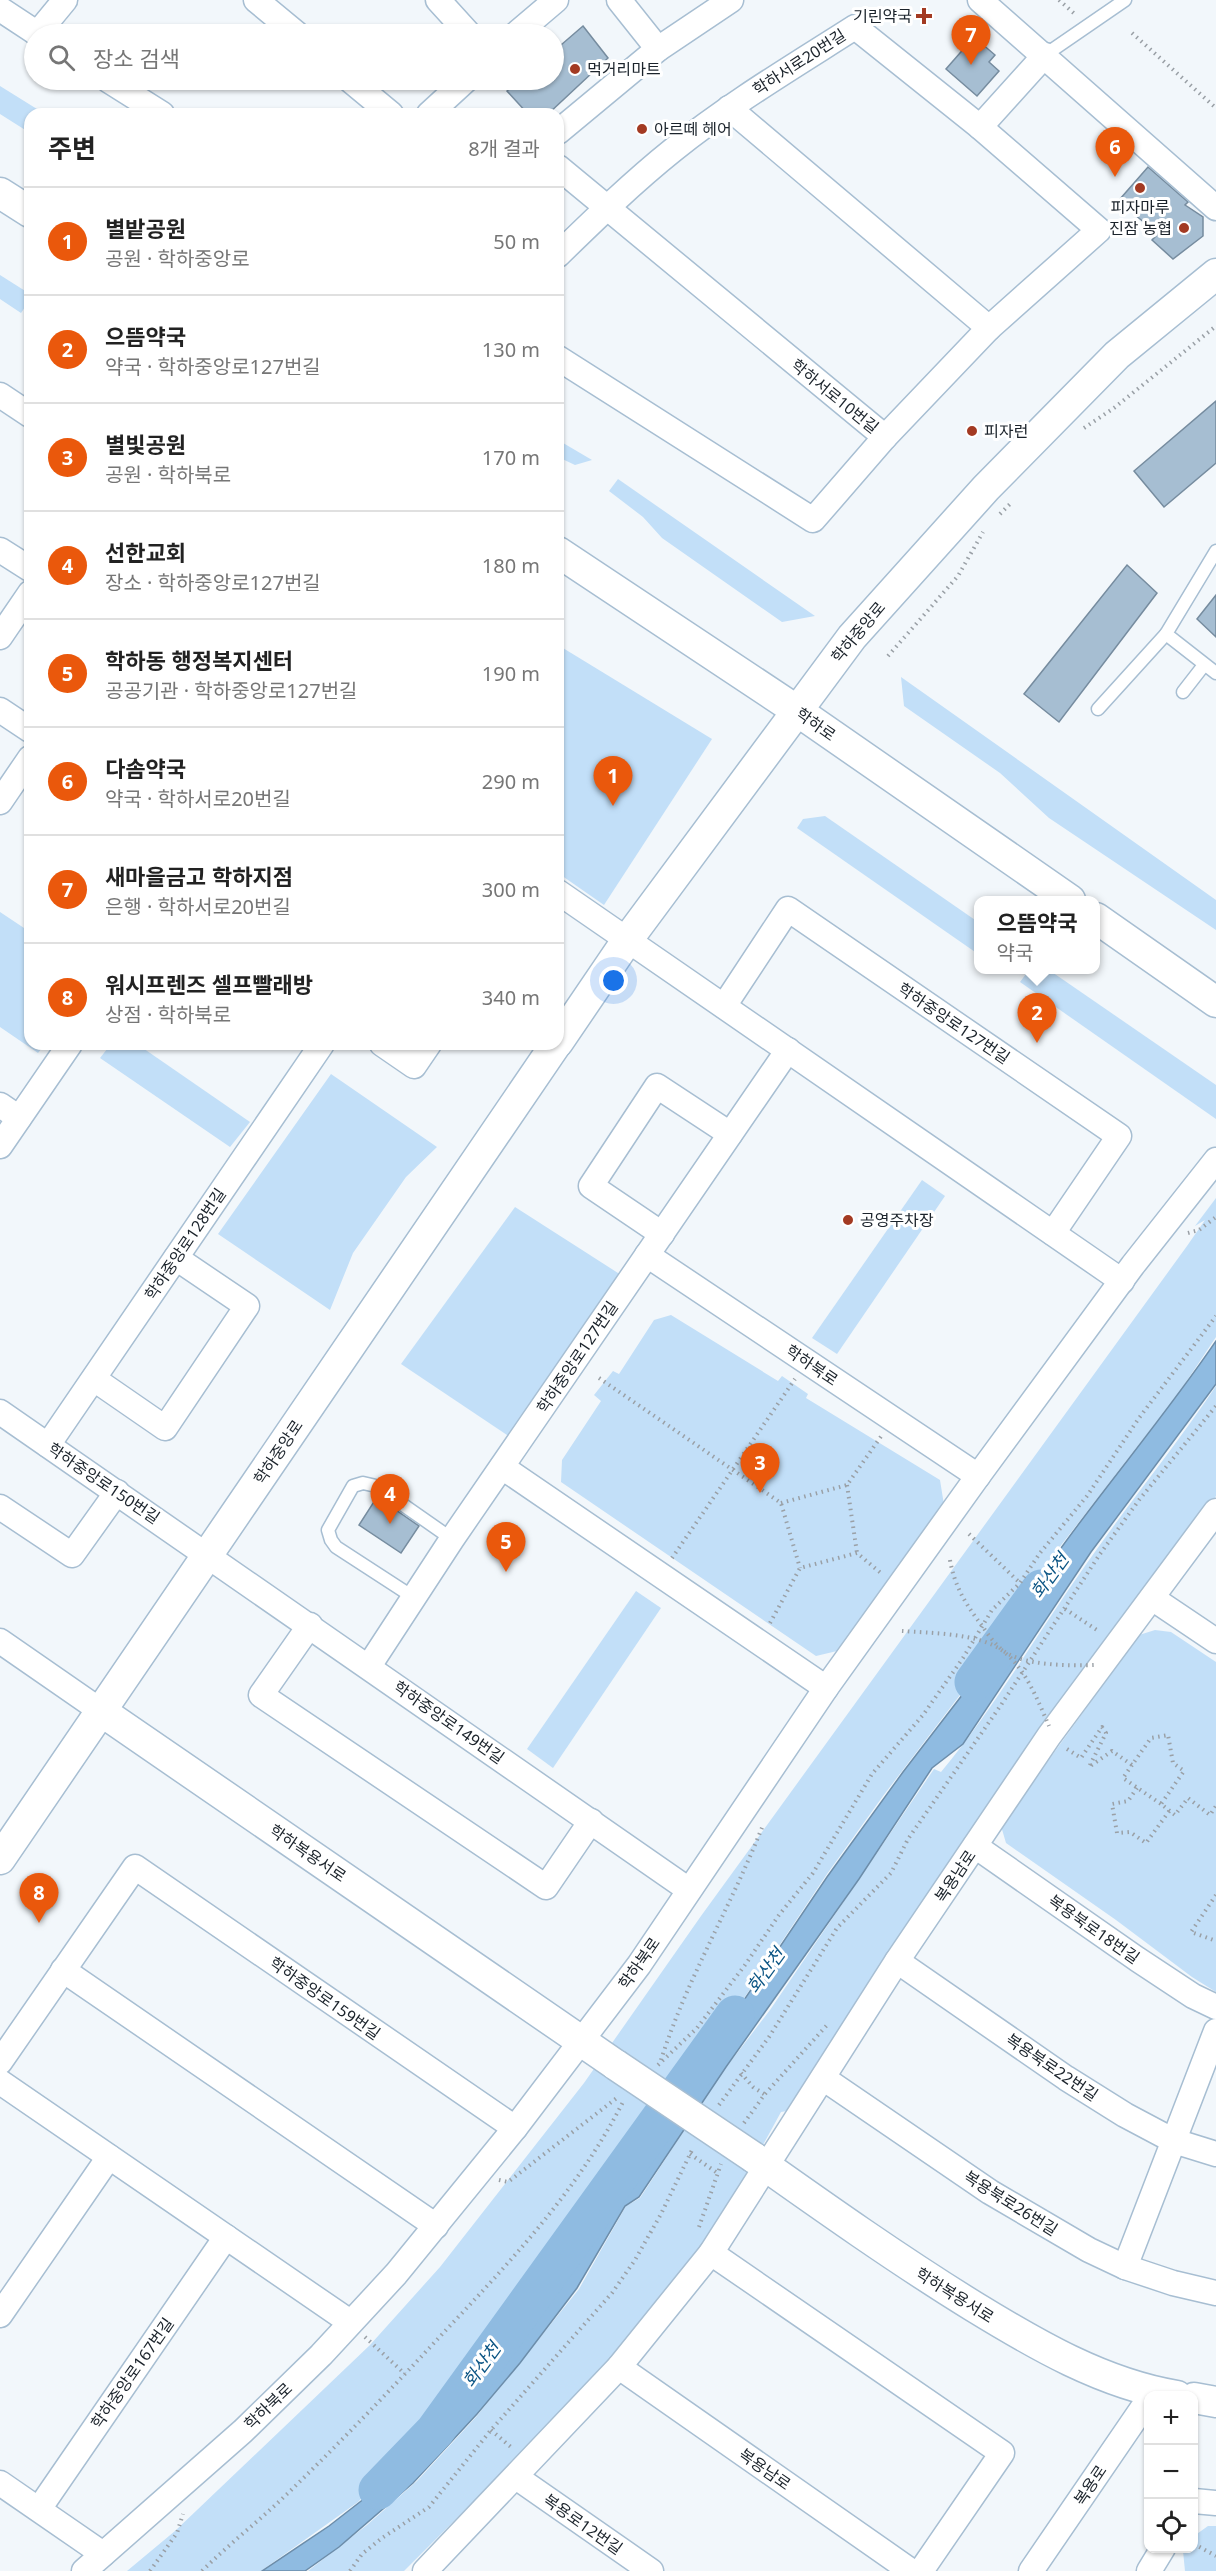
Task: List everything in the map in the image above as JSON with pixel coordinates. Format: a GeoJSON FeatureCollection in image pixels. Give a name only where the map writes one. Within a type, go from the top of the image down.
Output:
{"type":"FeatureCollection","features":[{"type":"Feature","properties":{"kind":"street"},"geometry":{"type":"LineString","coordinates":[[45,24],[65,0]]}},
{"type":"Feature","properties":{"kind":"street"},"geometry":{"type":"LineString","coordinates":[[256,0],[285,24]]}},
{"type":"Feature","properties":{"kind":"street"},"geometry":{"type":"LineString","coordinates":[[438,0],[461,24]]}},
{"type":"Feature","properties":{"kind":"street"},"geometry":{"type":"LineString","coordinates":[[528,24],[556,0]]}},
{"type":"Feature","properties":{"kind":"street"},"geometry":{"type":"LineString","coordinates":[[619,0],[658,49]]}},
{"type":"Feature","properties":{"kind":"street"},"geometry":{"type":"LineString","coordinates":[[564,127],[658,49],[731,0]]}},
{"type":"Feature","properties":{"kind":"street"},"geometry":{"type":"LineString","coordinates":[[980,0],[1216,208]]}},
{"type":"Feature","properties":{"kind":"street"},"geometry":{"type":"LineString","coordinates":[[0,9],[24,25]]}},
{"type":"Feature","properties":{"kind":"street","name":"학하서로20번길"},"geometry":{"type":"LineString","coordinates":[[729,108],[855,27],[980,127],[1100,230],[989,328],[885,437]]}},
{"type":"Feature","properties":{"kind":"street"},"geometry":{"type":"LineString","coordinates":[[980,127],[1045,55]]}},
{"type":"Feature","properties":{"kind":"street"},"geometry":{"type":"LineString","coordinates":[[124,90],[152,108]]}},
{"type":"Feature","properties":{"kind":"street"},"geometry":{"type":"LineString","coordinates":[[362,90],[384,108]]}},
{"type":"Feature","properties":{"kind":"street"},"geometry":{"type":"LineString","coordinates":[[436,108],[455,90]]}},
{"type":"Feature","properties":{"kind":"street"},"geometry":{"type":"LineString","coordinates":[[564,249],[673,150],[729,108],[989,328]]}},
{"type":"Feature","properties":{"kind":"street","name":"학하서로10번길"},"geometry":{"type":"LineString","coordinates":[[564,172],[885,437],[813,520],[564,362]]}},
{"type":"Feature","properties":{"kind":"street"},"geometry":{"type":"LineString","coordinates":[[0,193],[24,208]]}},
{"type":"Feature","properties":{"kind":"street","name":"학하중앙로"},"geometry":{"type":"LineString","coordinates":[[564,1033],[628,939],[852,637],[986,488],[1117,355],[1216,274]]}},
{"type":"Feature","properties":{"kind":"street"},"geometry":{"type":"LineString","coordinates":[[0,396],[24,411]]}},
{"type":"Feature","properties":{"kind":"street"},"geometry":{"type":"LineString","coordinates":[[0,550],[24,565]]}},
{"type":"Feature","properties":{"kind":"street","name":"학하로"},"geometry":{"type":"LineString","coordinates":[[564,556],[796,710],[1064,896]]}},
{"type":"Feature","properties":{"kind":"street"},"geometry":{"type":"LineString","coordinates":[[0,637],[24,602]]}},
{"type":"Feature","properties":{"kind":"street"},"geometry":{"type":"LineString","coordinates":[[0,710],[24,726]]}},
{"type":"Feature","properties":{"kind":"street"},"geometry":{"type":"LineString","coordinates":[[0,802],[24,767]]}},
{"type":"Feature","properties":{"kind":"street"},"geometry":{"type":"LineString","coordinates":[[564,896],[1122,1281]]}},
{"type":"Feature","properties":{"kind":"street","name":"학하중앙로127번길"},"geometry":{"type":"LineString","coordinates":[[724,1006],[788,909],[1119,1136],[1053,1233]]}},
{"type":"Feature","properties":{"kind":"street"},"geometry":{"type":"LineString","coordinates":[[1100,921],[1216,1002]]}},
{"type":"Feature","properties":{"kind":"street"},"geometry":{"type":"LineString","coordinates":[[0,1146],[10,1111],[65,1050]]}},
{"type":"Feature","properties":{"kind":"street","name":"학하중앙로128번길"},"geometry":{"type":"LineString","coordinates":[[48,1445],[318,1050]]}},
{"type":"Feature","properties":{"kind":"street"},"geometry":{"type":"LineString","coordinates":[[391,1050],[414,1066],[425,1050]]}},
{"type":"Feature","properties":{"kind":"street","name":"학하중앙로"},"geometry":{"type":"LineString","coordinates":[[0,1859],[552,1050]]}},
{"type":"Feature","properties":{"kind":"street","name":"학하중앙로127번길"},"geometry":{"type":"LineString","coordinates":[[369,1666],[452,1539],[788,1050]]}},
{"type":"Feature","properties":{"kind":"street"},"geometry":{"type":"LineString","coordinates":[[662,1234],[591,1186],[657,1086],[730,1134]]}},
{"type":"Feature","properties":{"kind":"street","name":"학하북로"},"geometry":{"type":"LineString","coordinates":[[84,2571],[243,2431],[321,2355],[356,2328],[396,2274],[583,2042],[639,1965],[826,1688],[978,1476],[1122,1281],[1216,1160]]}},
{"type":"Feature","properties":{"kind":"street","name":"학하북로"},"geometry":{"type":"LineString","coordinates":[[647,1255],[978,1476]]}},
{"type":"Feature","properties":{"kind":"street"},"geometry":{"type":"LineString","coordinates":[[94,1379],[165,1428],[247,1306],[176,1258]]}},
{"type":"Feature","properties":{"kind":"street","name":"학하중앙로150번길"},"geometry":{"type":"LineString","coordinates":[[0,1412],[208,1554]]}},
{"type":"Feature","properties":{"kind":"street"},"geometry":{"type":"LineString","coordinates":[[502,1467],[826,1688]]}},
{"type":"Feature","properties":{"kind":"street"},"geometry":{"type":"LineString","coordinates":[[0,1507],[72,1556],[117,1492]]}},
{"type":"Feature","properties":{"kind":"street","name":"복용남로"},"geometry":{"type":"LineString","coordinates":[[425,2571],[619,2367],[711,2253],[748,2159],[824,2078],[897,1961],[1049,1731],[1216,1511]]}},
{"type":"Feature","properties":{"kind":"street","name":"학하중앙로149번길"},"geometry":{"type":"LineString","coordinates":[[208,1554],[689,1890]]}},
{"type":"Feature","properties":{"kind":"street"},"geometry":{"type":"LineString","coordinates":[[1152,1598],[1216,1641]]}},
{"type":"Feature","properties":{"kind":"street"},"geometry":{"type":"LineString","coordinates":[[310,1625],[261,1695],[546,1887],[591,1821]]}},
{"type":"Feature","properties":{"kind":"street","name":"학하복용서로"},"geometry":{"type":"LineString","coordinates":[[0,1641],[583,2042],[748,2159],[926,2277],[1027,2339],[1095,2371],[1145,2391]]}},
{"type":"Feature","properties":{"kind":"street","name":"복용북로18번길"},"geometry":{"type":"LineString","coordinates":[[975,1846],[1192,1996],[1216,2007]]}},
{"type":"Feature","properties":{"kind":"street","name":"학하중앙로159번길"},"geometry":{"type":"LineString","coordinates":[[63,1970],[135,1867],[515,2128]]}},
{"type":"Feature","properties":{"kind":"street","name":"복용북로22번길"},"geometry":{"type":"LineString","coordinates":[[897,1961],[1066,2078],[1125,2115],[1174,2141],[1216,2154]]}},
{"type":"Feature","properties":{"kind":"street"},"geometry":{"type":"LineString","coordinates":[[0,2062],[63,1970],[436,2226]]}},
{"type":"Feature","properties":{"kind":"street"},"geometry":{"type":"LineString","coordinates":[[1125,2267],[1216,2031]]}},
{"type":"Feature","properties":{"kind":"street","name":"복용북로26번길"},"geometry":{"type":"LineString","coordinates":[[824,2078],[990,2192],[1089,2250],[1125,2267],[1173,2283],[1216,2293]]}},
{"type":"Feature","properties":{"kind":"street"},"geometry":{"type":"LineString","coordinates":[[0,2082],[356,2328]]}},
{"type":"Feature","properties":{"kind":"street"},"geometry":{"type":"LineString","coordinates":[[0,2315],[109,2157]]}},
{"type":"Feature","properties":{"kind":"street","name":"학하중앙로167번길"},"geometry":{"type":"LineString","coordinates":[[39,2510],[226,2237]]}},
{"type":"Feature","properties":{"kind":"street"},"geometry":{"type":"LineString","coordinates":[[711,2253],[1002,2453],[921,2571]]}},
{"type":"Feature","properties":{"kind":"street","name":"복용남로"},"geometry":{"type":"LineString","coordinates":[[619,2367],[911,2571]]}},
{"type":"Feature","properties":{"kind":"street"},"geometry":{"type":"LineString","coordinates":[[1198,2399],[1216,2402]]}},
{"type":"Feature","properties":{"kind":"street","name":"복용로"},"geometry":{"type":"LineString","coordinates":[[1031,2571],[1144,2415]]}},
{"type":"Feature","properties":{"kind":"street","name":"복용로12번길"},"geometry":{"type":"LineString","coordinates":[[516,2477],[651,2571]]}},
{"type":"Feature","properties":{"kind":"street"},"geometry":{"type":"LineString","coordinates":[[0,2483],[104,2554]]}},
{"type":"Feature","properties":{"kind":"street"},"geometry":{"type":"LineString","coordinates":[[1198,2501],[1216,2503]]}},
{"type":"Feature","properties":{"kind":"lane"},"geometry":{"type":"LineString","coordinates":[[1045,55],[1125,0]]}},
{"type":"Feature","properties":{"kind":"lane"},"geometry":{"type":"LineString","coordinates":[[1098,709],[1166,634],[1216,551]]}},
{"type":"Feature","properties":{"kind":"lane"},"geometry":{"type":"LineString","coordinates":[[1166,634],[1216,673]]}},
{"type":"Feature","properties":{"kind":"lane"},"geometry":{"type":"LineString","coordinates":[[1183,692],[1204,665]]}},
{"type":"Feature","properties":{"kind":"lane"},"geometry":{"type":"LineString","coordinates":[[413,1597],[336,1547],[331,1540],[328,1530],[353,1486],[363,1483],[376,1486],[452,1539]]}},
{"type":"Feature","properties":{"kind":"path"},"geometry":{"type":"LineString","coordinates":[[1059,0],[1077,16],[1084,10]]}},
{"type":"Feature","properties":{"kind":"path"},"geometry":{"type":"LineString","coordinates":[[1132,33],[1216,108]]}},
{"type":"Feature","properties":{"kind":"path"},"geometry":{"type":"LineString","coordinates":[[1078,431],[1114,408],[1216,326]]}},
{"type":"Feature","properties":{"kind":"path"},"geometry":{"type":"LineString","coordinates":[[998,516],[1014,499]]}},
{"type":"Feature","properties":{"kind":"path"},"geometry":{"type":"LineString","coordinates":[[888,656],[958,576],[982,533],[990,525]]}},
{"type":"Feature","properties":{"kind":"path"},"geometry":{"type":"LineString","coordinates":[[1184,1234],[1199,1230],[1216,1217]]}},
{"type":"Feature","properties":{"kind":"path"},"geometry":{"type":"LineString","coordinates":[[1040,1553],[1087,1496],[1139,1418],[1216,1316]]}},
{"type":"Feature","properties":{"kind":"path"},"geometry":{"type":"LineString","coordinates":[[599,1378],[781,1503],[800,1568],[766,1631]]}},
{"type":"Feature","properties":{"kind":"path"},"geometry":{"type":"LineString","coordinates":[[668,1564],[795,1378]]}},
{"type":"Feature","properties":{"kind":"path"},"geometry":{"type":"LineString","coordinates":[[717,2108],[769,2037],[837,1928],[891,1873],[908,1839],[1100,1554],[1139,1500],[1216,1406]]}},
{"type":"Feature","properties":{"kind":"path"},"geometry":{"type":"LineString","coordinates":[[781,1503],[847,1485],[882,1435]]}},
{"type":"Feature","properties":{"kind":"path"},"geometry":{"type":"LineString","coordinates":[[847,1485],[857,1553],[884,1575]]}},
{"type":"Feature","properties":{"kind":"path"},"geometry":{"type":"LineString","coordinates":[[969,1534],[1020,1583]]}},
{"type":"Feature","properties":{"kind":"path"},"geometry":{"type":"LineString","coordinates":[[800,1568],[857,1553]]}},
{"type":"Feature","properties":{"kind":"path"},"geometry":{"type":"LineString","coordinates":[[950,1560],[953,1576],[962,1598],[1027,1681],[1049,1731],[1081,1758],[1102,1727],[1106,1733],[1089,1767],[1112,1751],[1132,1765]]}},
{"type":"Feature","properties":{"kind":"path"},"geometry":{"type":"LineString","coordinates":[[1065,1609],[1103,1635]]}},
{"type":"Feature","properties":{"kind":"path"},"geometry":{"type":"LineString","coordinates":[[902,1631],[962,1637],[1024,1659],[1047,1664],[1095,1665]]}},
{"type":"Feature","properties":{"kind":"path"},"geometry":{"type":"LineString","coordinates":[[1161,1804],[1184,1771],[1173,1763],[1168,1735],[1151,1738],[1123,1778],[1175,1815],[1188,1798],[1210,1815],[1216,1806]]}},
{"type":"Feature","properties":{"kind":"path"},"geometry":{"type":"LineString","coordinates":[[1137,1788],[1128,1801],[1112,1804],[1117,1833],[1130,1832],[1146,1844],[1170,1810]]}},
{"type":"Feature","properties":{"kind":"path"},"geometry":{"type":"LineString","coordinates":[[661,2062],[684,1997],[745,1870],[763,1824]]}},
{"type":"Feature","properties":{"kind":"path"},"geometry":{"type":"LineString","coordinates":[[1216,1895],[1191,1932],[1216,1941]]}},
{"type":"Feature","properties":{"kind":"path"},"geometry":{"type":"LineString","coordinates":[[741,2128],[765,2094],[835,2017]]}},
{"type":"Feature","properties":{"kind":"path"},"geometry":{"type":"LineString","coordinates":[[741,2073],[753,2087],[765,2094]]}},
{"type":"Feature","properties":{"kind":"path"},"geometry":{"type":"LineString","coordinates":[[495,2180],[508,2182],[620,2096]]}},
{"type":"Feature","properties":{"kind":"path"},"geometry":{"type":"LineString","coordinates":[[350,2571],[362,2554],[429,2507],[491,2430],[612,2293],[635,2260],[661,2214],[695,2145]]}},
{"type":"Feature","properties":{"kind":"path"},"geometry":{"type":"LineString","coordinates":[[690,2154],[716,2172]]}},
{"type":"Feature","properties":{"kind":"path"},"geometry":{"type":"LineString","coordinates":[[716,2172],[748,2159]]}},
{"type":"Feature","properties":{"kind":"path"},"geometry":{"type":"LineString","coordinates":[[698,2231],[716,2172]]}},
{"type":"Feature","properties":{"kind":"path"},"geometry":{"type":"LineString","coordinates":[[356,2328],[405,2374]]}},
{"type":"Feature","properties":{"kind":"path"},"geometry":{"type":"LineString","coordinates":[[491,2430],[514,2450]]}},
{"type":"Feature","properties":{"kind":"path"},"geometry":{"type":"LineString","coordinates":[[150,2571],[177,2534],[186,2505]]}},
{"type":"Feature","properties":{"kind":"path"},"geometry":{"type":"LineString","coordinates":[[1198,2546],[1216,2556]]}},
{"type":"Feature","properties":{"kind":"shaded area"},"geometry":{"type":"Polygon","coordinates":[[[0,86],[35,108],[24,108],[24,129],[0,114],[0,86]]]}},
{"type":"Feature","properties":{"kind":"shaded area"},"geometry":{"type":"Polygon","coordinates":[[[0,275],[24,290],[24,309],[21,313],[0,299],[0,275]]]}},
{"type":"Feature","properties":{"kind":"shaded area"},"geometry":{"type":"Polygon","coordinates":[[[564,444],[592,460],[575,465],[564,460],[564,444]]]}},
{"type":"Feature","properties":{"kind":"shaded area"},"geometry":{"type":"Polygon","coordinates":[[[618,479],[815,616],[782,622],[662,538],[643,517],[609,491],[618,479]]]}},
{"type":"Feature","properties":{"kind":"shaded area"},"geometry":{"type":"Polygon","coordinates":[[[564,649],[712,739],[604,905],[564,877],[564,649]]]}},
{"type":"Feature","properties":{"kind":"shaded area"},"geometry":{"type":"Polygon","coordinates":[[[901,677],[1216,900],[1216,930],[1049,818],[1000,773],[904,706],[901,677]]]}},
{"type":"Feature","properties":{"kind":"shaded area"},"geometry":{"type":"Polygon","coordinates":[[[825,816],[974,919],[974,951],[797,828],[803,819],[825,816]]]}},
{"type":"Feature","properties":{"kind":"shaded area"},"geometry":{"type":"Polygon","coordinates":[[[0,912],[24,928],[24,1043],[0,1027],[0,912]]]}},
{"type":"Feature","properties":{"kind":"shaded area"},"geometry":{"type":"Polygon","coordinates":[[[1026,974],[1055,974],[1216,1085],[1216,1119],[1020,982],[1026,974]]]}},
{"type":"Feature","properties":{"kind":"shaded area"},"geometry":{"type":"Polygon","coordinates":[[[106,1050],[146,1050],[250,1122],[230,1147],[100,1058],[106,1050]]]}},
{"type":"Feature","properties":{"kind":"shaded area"},"geometry":{"type":"Polygon","coordinates":[[[331,1074],[437,1147],[406,1177],[353,1253],[330,1310],[218,1234],[331,1074]]]}},
{"type":"Feature","properties":{"kind":"shaded area"},"geometry":{"type":"Polygon","coordinates":[[[922,1180],[945,1196],[837,1354],[812,1338],[922,1180]]]}},
{"type":"Feature","properties":{"kind":"shaded area"},"geometry":{"type":"Polygon","coordinates":[[[1216,1198],[1216,1337],[1178,1394],[1055,1553],[1017,1613],[1008,1632],[883,1796],[827,1874],[651,2137],[463,2389],[437,2430],[391,2468],[358,2502],[261,2571],[127,2571],[175,2531],[370,2345],[440,2267],[584,2083],[701,1916],[1187,1246],[1205,1220],[1195,1226],[1216,1198]]]}},
{"type":"Feature","properties":{"kind":"shaded area"},"geometry":{"type":"Polygon","coordinates":[[[515,1207],[618,1273],[628,1283],[510,1437],[401,1364],[515,1207]]]}},
{"type":"Feature","properties":{"kind":"shaded area"},"geometry":{"type":"Polygon","coordinates":[[[671,1315],[778,1381],[782,1376],[808,1394],[806,1398],[940,1480],[944,1505],[837,1651],[816,1656],[561,1482],[562,1460],[601,1401],[594,1395],[613,1371],[619,1374],[654,1320],[671,1315]]]}},
{"type":"Feature","properties":{"kind":"shaded area"},"geometry":{"type":"Polygon","coordinates":[[[1216,1386],[1216,1496],[1106,1643],[787,2111],[781,2112],[729,2207],[655,2308],[565,2410],[404,2571],[308,2571],[367,2525],[417,2481],[476,2417],[579,2289],[626,2206],[640,2198],[721,2074],[770,2010],[934,1769],[941,1772],[961,1747],[1087,1563],[1216,1386]]]}},
{"type":"Feature","properties":{"kind":"shaded area"},"geometry":{"type":"Polygon","coordinates":[[[636,1591],[661,1608],[553,1768],[527,1749],[636,1591]]]}},
{"type":"Feature","properties":{"kind":"shaded area"},"geometry":{"type":"Polygon","coordinates":[[[1155,1630],[1171,1632],[1216,1662],[1216,1992],[1006,1843],[1001,1826],[1139,1635],[1155,1630]]]}},
{"type":"Feature","properties":{"kind":"shaded area"},"geometry":{"type":"Polygon","coordinates":[[[1208,2526],[1216,2526],[1216,2571],[1185,2571],[1183,2553],[1198,2553],[1198,2533],[1208,2526]]]}},
{"type":"Feature","properties":{"kind":"water"},"geometry":{"type":"Polygon","coordinates":[[[1216,1341],[1216,1384],[1091,1552],[963,1744],[932,1768],[859,1879],[726,2067],[639,2197],[625,2206],[577,2288],[520,2363],[477,2414],[413,2483],[339,2547],[305,2571],[262,2571],[329,2526],[365,2498],[438,2430],[463,2390],[653,2135],[827,1877],[903,1772],[1009,1634],[1024,1604],[1051,1562],[1216,1341]]]}},
{"type":"Feature","properties":{"kind":"building","name":"먹거리마트"},"geometry":{"type":"Polygon","coordinates":[[[583,26],[608,58],[554,108],[523,108],[507,91],[564,90],[564,42],[583,26]]]}},
{"type":"Feature","properties":{"kind":"building"},"geometry":{"type":"Polygon","coordinates":[[[974,37],[995,55],[989,62],[999,71],[977,96],[946,69],[974,37]]]}},
{"type":"Feature","properties":{"kind":"building"},"geometry":{"type":"Polygon","coordinates":[[[1148,167],[1188,202],[1185,205],[1203,217],[1203,236],[1173,259],[1152,240],[1158,234],[1120,199],[1148,167]]]}},
{"type":"Feature","properties":{"kind":"building"},"geometry":{"type":"Polygon","coordinates":[[[1216,401],[1216,463],[1164,507],[1134,471],[1216,401]]]}},
{"type":"Feature","properties":{"kind":"building"},"geometry":{"type":"Polygon","coordinates":[[[1127,565],[1157,593],[1059,722],[1024,694],[1127,565]]]}},
{"type":"Feature","properties":{"kind":"building"},"geometry":{"type":"Polygon","coordinates":[[[1216,595],[1216,637],[1197,619],[1216,595]]]}},
{"type":"Feature","properties":{"kind":"building"},"geometry":{"type":"Polygon","coordinates":[[[377,1497],[419,1526],[401,1553],[359,1525],[377,1497]]]}},
{"type":"Feature","properties":{"kind":"waterway","name":"화산천"},"geometry":{"type":"LineString","coordinates":[[974,1682],[1041,1589]]}},
{"type":"Feature","properties":{"kind":"waterway","name":"화산천"},"geometry":{"type":"LineString","coordinates":[[378,2490],[435,2431],[735,2015]]}},
{"type":"Feature","properties":{"kind":"place","name":"기린약국"},"geometry":{"type":"Point","coordinates":[924,16]}},
{"type":"Feature","properties":{"kind":"place","name":"새마을금고 학하지점"},"geometry":{"type":"Point","coordinates":[971,65]}},
{"type":"Feature","properties":{"kind":"place","name":"먹거리마트"},"geometry":{"type":"Point","coordinates":[575,69]}},
{"type":"Feature","properties":{"kind":"place","name":"아르떼 헤어"},"geometry":{"type":"Point","coordinates":[642,129]}},
{"type":"Feature","properties":{"kind":"place","name":"다솜약국"},"geometry":{"type":"Point","coordinates":[1115,177]}},
{"type":"Feature","properties":{"kind":"place","name":"피자마루"},"geometry":{"type":"Point","coordinates":[1140,188]}},
{"type":"Feature","properties":{"kind":"place","name":"진잠 농협"},"geometry":{"type":"Point","coordinates":[1184,228]}},
{"type":"Feature","properties":{"kind":"place","name":"피자런"},"geometry":{"type":"Point","coordinates":[972,431]}},
{"type":"Feature","properties":{"kind":"place","name":"별밭공원"},"geometry":{"type":"Point","coordinates":[613,806]}},
{"type":"Feature","properties":{"kind":"place","name":"으뜸약국"},"geometry":{"type":"Point","coordinates":[1037,1043]}},
{"type":"Feature","properties":{"kind":"place","name":"공영주차장"},"geometry":{"type":"Point","coordinates":[848,1220]}},
{"type":"Feature","properties":{"kind":"place","name":"별빛공원"},"geometry":{"type":"Point","coordinates":[760,1493]}},
{"type":"Feature","properties":{"kind":"place","name":"선한교회"},"geometry":{"type":"Point","coordinates":[390,1524]}},
{"type":"Feature","properties":{"kind":"place","name":"학하동 행정복지센터"},"geometry":{"type":"Point","coordinates":[506,1572]}},
{"type":"Feature","properties":{"kind":"place","name":"워시프렌즈 셀프빨래방"},"geometry":{"type":"Point","coordinates":[39,1923]}}]}
